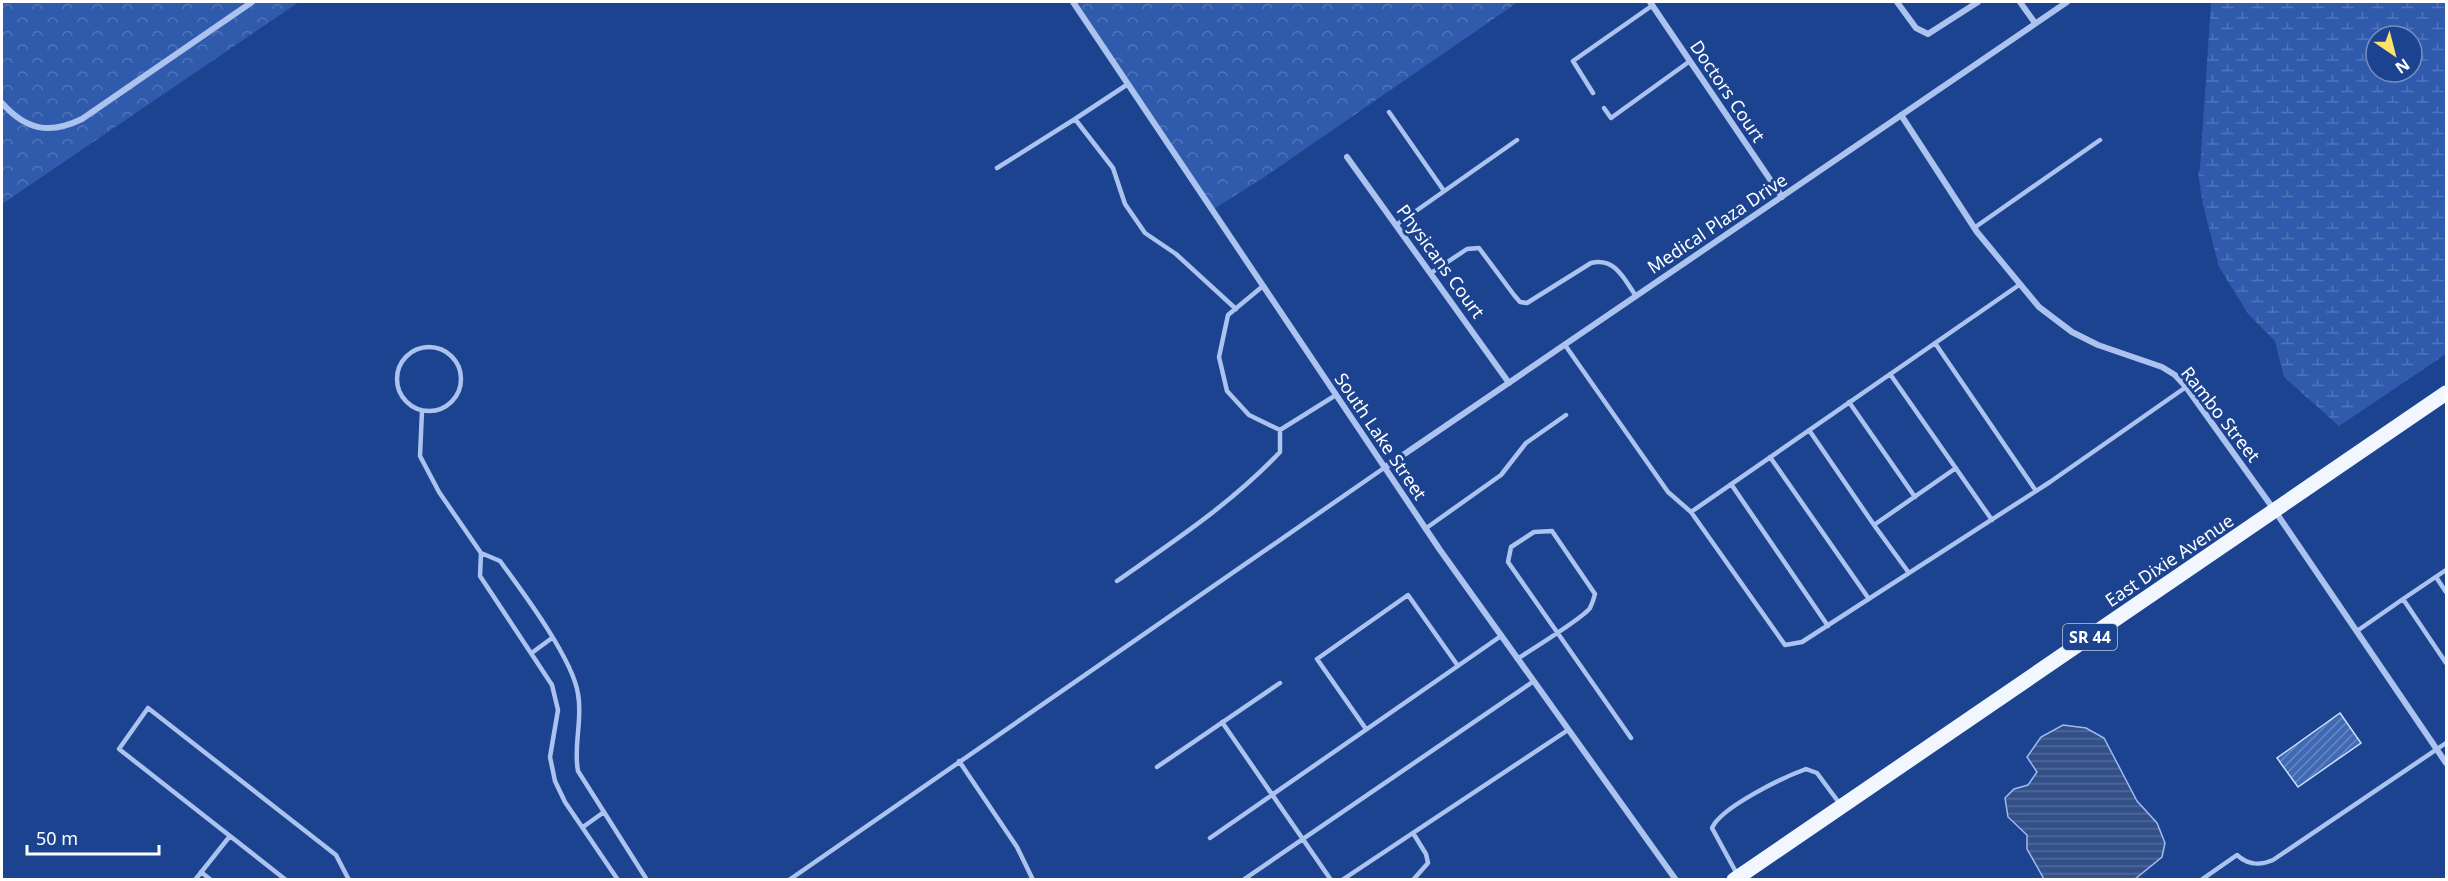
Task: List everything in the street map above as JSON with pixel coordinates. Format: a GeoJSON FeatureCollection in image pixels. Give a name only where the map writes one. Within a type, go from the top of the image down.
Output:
{"type":"FeatureCollection","features":[{"type":"Feature","properties":{"kind":"main road","name":"East Dixie Avenue"},"geometry":{"type":"LineString","coordinates":[[1737,878],[2446,393]]}},
{"type":"Feature","properties":{"kind":"street"},"geometry":{"type":"LineString","coordinates":[[2,103],[15,115],[33,126],[49,129],[68,126],[82,119],[252,2]]}},
{"type":"Feature","properties":{"kind":"street","name":"South Lake Street"},"geometry":{"type":"LineString","coordinates":[[1073,2],[1425,529],[1676,879]]}},
{"type":"Feature","properties":{"kind":"street"},"geometry":{"type":"LineString","coordinates":[[1897,2],[1916,28],[1928,34],[1978,2]]}},
{"type":"Feature","properties":{"kind":"street"},"geometry":{"type":"LineString","coordinates":[[2020,2],[2035,23]]}},
{"type":"Feature","properties":{"kind":"street"},"geometry":{"type":"LineString","coordinates":[[2052,2],[2057,8]]}},
{"type":"Feature","properties":{"kind":"street","name":"Medical Plaza Drive"},"geometry":{"type":"LineString","coordinates":[[1384,468],[2067,2]]}},
{"type":"Feature","properties":{"kind":"street","name":"Doctors Court"},"geometry":{"type":"LineString","coordinates":[[1652,4],[1782,196]]}},
{"type":"Feature","properties":{"kind":"street","name":"Rambo Street"},"geometry":{"type":"LineString","coordinates":[[1901,115],[1974,228],[2039,307],[2072,332],[2098,345],[2162,367],[2175,375],[2186,387],[2275,511],[2446,763]]}},
{"type":"Feature","properties":{"kind":"street","name":"Physicans Court"},"geometry":{"type":"LineString","coordinates":[[1347,157],[1509,383]]}},
{"type":"Feature","properties":{"kind":"lane"},"geometry":{"type":"LineString","coordinates":[[1593,93],[1573,61],[1652,4]]}},
{"type":"Feature","properties":{"kind":"lane"},"geometry":{"type":"LineString","coordinates":[[1604,108],[1611,118],[1690,61]]}},
{"type":"Feature","properties":{"kind":"lane"},"geometry":{"type":"LineString","coordinates":[[998,168],[1128,84]]}},
{"type":"Feature","properties":{"kind":"lane"},"geometry":{"type":"LineString","coordinates":[[1389,112],[1444,191]]}},
{"type":"Feature","properties":{"kind":"lane"},"geometry":{"type":"LineString","coordinates":[[1075,118],[1113,168],[1125,204],[1145,233],[1176,254],[1236,309]]}},
{"type":"Feature","properties":{"kind":"lane"},"geometry":{"type":"LineString","coordinates":[[1396,225],[1517,140]]}},
{"type":"Feature","properties":{"kind":"lane"},"geometry":{"type":"LineString","coordinates":[[1974,228],[2100,140]]}},
{"type":"Feature","properties":{"kind":"lane"},"geometry":{"type":"LineString","coordinates":[[1431,273],[1474,246],[1479,248],[1520,302],[1527,303],[1591,263],[1601,260],[1615,267],[1636,296]]}},
{"type":"Feature","properties":{"kind":"lane"},"geometry":{"type":"LineString","coordinates":[[1263,285],[1228,315],[1219,357],[1227,391],[1249,415],[1280,430]]}},
{"type":"Feature","properties":{"kind":"lane"},"geometry":{"type":"LineString","coordinates":[[1691,512],[2019,285]]}},
{"type":"Feature","properties":{"kind":"lane"},"geometry":{"type":"LineString","coordinates":[[1935,343],[2036,491]]}},
{"type":"Feature","properties":{"kind":"lane"},"geometry":{"type":"LineString","coordinates":[[1565,345],[1668,492],[1691,512],[1785,645],[1802,642],[1828,626],[2036,491],[2186,387]]}},
{"type":"Feature","properties":{"kind":"lane"},"geometry":{"type":"LineString","coordinates":[[438,347],[456,360],[462,381],[453,401],[444,408],[422,411],[405,400],[397,381],[398,371],[409,354],[418,348],[438,347]]}},
{"type":"Feature","properties":{"kind":"lane"},"geometry":{"type":"LineString","coordinates":[[1890,374],[1992,520]]}},
{"type":"Feature","properties":{"kind":"lane"},"geometry":{"type":"LineString","coordinates":[[1280,430],[1336,395]]}},
{"type":"Feature","properties":{"kind":"lane"},"geometry":{"type":"LineString","coordinates":[[1849,402],[1915,497]]}},
{"type":"Feature","properties":{"kind":"lane"},"geometry":{"type":"LineString","coordinates":[[422,411],[420,456],[439,492],[481,553],[500,561],[574,673],[579,696],[574,752],[578,771],[647,879]]}},
{"type":"Feature","properties":{"kind":"lane"},"geometry":{"type":"LineString","coordinates":[[1425,529],[1501,475],[1526,443],[1566,415]]}},
{"type":"Feature","properties":{"kind":"lane"},"geometry":{"type":"LineString","coordinates":[[1117,581],[1200,523],[1257,476],[1280,452],[1280,430]]}},
{"type":"Feature","properties":{"kind":"lane"},"geometry":{"type":"LineString","coordinates":[[1809,430],[1909,573]]}},
{"type":"Feature","properties":{"kind":"lane"},"geometry":{"type":"LineString","coordinates":[[1770,457],[1869,599]]}},
{"type":"Feature","properties":{"kind":"lane"},"geometry":{"type":"LineString","coordinates":[[789,879],[959,760],[1173,616],[1384,468]]}},
{"type":"Feature","properties":{"kind":"lane"},"geometry":{"type":"LineString","coordinates":[[1874,525],[1956,468]]}},
{"type":"Feature","properties":{"kind":"lane"},"geometry":{"type":"LineString","coordinates":[[1731,484],[1828,626]]}},
{"type":"Feature","properties":{"kind":"lane"},"geometry":{"type":"LineString","coordinates":[[1517,659],[1556,633],[1589,609],[1595,594],[1552,531],[1534,532],[1510,547],[1508,562],[1556,633],[1631,738]]}},
{"type":"Feature","properties":{"kind":"lane"},"geometry":{"type":"LineString","coordinates":[[481,553],[480,576],[533,652],[552,685],[558,710],[550,757],[555,781],[565,802],[618,879]]}},
{"type":"Feature","properties":{"kind":"lane"},"geometry":{"type":"LineString","coordinates":[[2357,631],[2446,570]]}},
{"type":"Feature","properties":{"kind":"lane"},"geometry":{"type":"LineString","coordinates":[[2436,577],[2446,592]]}},
{"type":"Feature","properties":{"kind":"lane"},"geometry":{"type":"LineString","coordinates":[[1366,729],[1317,658],[1408,596],[1458,666]]}},
{"type":"Feature","properties":{"kind":"lane"},"geometry":{"type":"LineString","coordinates":[[2403,599],[2446,663]]}},
{"type":"Feature","properties":{"kind":"lane"},"geometry":{"type":"LineString","coordinates":[[1210,838],[1501,636]]}},
{"type":"Feature","properties":{"kind":"lane"},"geometry":{"type":"LineString","coordinates":[[533,652],[552,638]]}},
{"type":"Feature","properties":{"kind":"lane"},"geometry":{"type":"LineString","coordinates":[[1243,879],[1534,681]]}},
{"type":"Feature","properties":{"kind":"lane"},"geometry":{"type":"LineString","coordinates":[[1157,767],[1280,683]]}},
{"type":"Feature","properties":{"kind":"lane"},"geometry":{"type":"LineString","coordinates":[[286,879],[119,749],[148,708],[336,855],[349,879]]}},
{"type":"Feature","properties":{"kind":"lane"},"geometry":{"type":"LineString","coordinates":[[1222,722],[1331,879]]}},
{"type":"Feature","properties":{"kind":"lane"},"geometry":{"type":"LineString","coordinates":[[1342,879],[1568,730]]}},
{"type":"Feature","properties":{"kind":"lane"},"geometry":{"type":"LineString","coordinates":[[2201,879],[2237,855],[2243,861],[2256,864],[2272,861],[2446,743]]}},
{"type":"Feature","properties":{"kind":"lane"},"geometry":{"type":"LineString","coordinates":[[959,760],[1017,847],[1033,879]]}},
{"type":"Feature","properties":{"kind":"lane"},"geometry":{"type":"LineString","coordinates":[[1737,878],[1712,828],[1715,820],[1806,769],[1817,773],[1841,806]]}},
{"type":"Feature","properties":{"kind":"lane"},"geometry":{"type":"LineString","coordinates":[[583,827],[604,812]]}},
{"type":"Feature","properties":{"kind":"lane"},"geometry":{"type":"LineString","coordinates":[[1413,833],[1426,854],[1428,863],[1413,879]]}},
{"type":"Feature","properties":{"kind":"lane"},"geometry":{"type":"LineString","coordinates":[[195,879],[230,836]]}},
{"type":"Feature","properties":{"kind":"lane"},"geometry":{"type":"LineString","coordinates":[[201,872],[211,879]]}},
{"type":"Feature","properties":{"kind":"green space"},"geometry":{"type":"Polygon","coordinates":[[[2,2],[299,2],[2,204],[2,2]]]}},
{"type":"Feature","properties":{"kind":"green space"},"geometry":{"type":"Polygon","coordinates":[[[1073,2],[1518,2],[1263,178],[1212,210],[1073,2]]]}},
{"type":"Feature","properties":{"kind":"green space"},"geometry":{"type":"Polygon","coordinates":[[[2211,2],[2446,2],[2446,354],[2339,426],[2284,377],[2275,341],[2249,315],[2219,267],[2203,205],[2198,172],[2211,2]]]}},
{"type":"Feature","properties":{"kind":"shaded area"},"geometry":{"type":"Polygon","coordinates":[[[2063,725],[2086,728],[2104,738],[2137,801],[2157,823],[2165,843],[2162,857],[2135,879],[2044,879],[2027,849],[2027,835],[2008,817],[2005,798],[2014,789],[2028,785],[2037,772],[2027,757],[2041,737],[2063,725]]]}},
{"type":"Feature","properties":{"kind":"building"},"geometry":{"type":"Polygon","coordinates":[[[2340,713],[2361,743],[2298,787],[2277,758],[2340,713]]]}}]}
